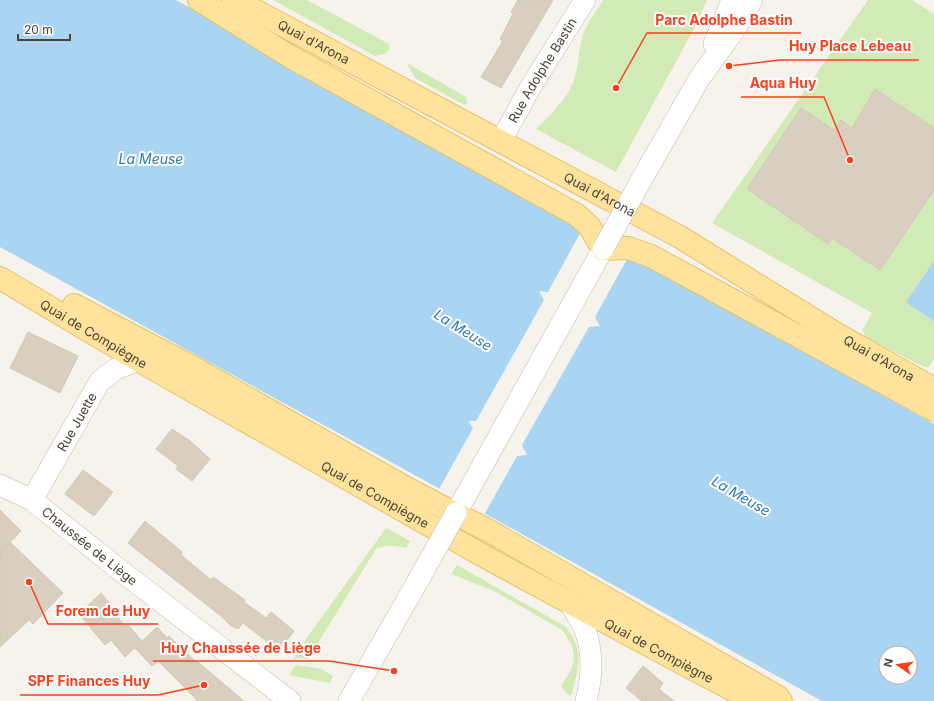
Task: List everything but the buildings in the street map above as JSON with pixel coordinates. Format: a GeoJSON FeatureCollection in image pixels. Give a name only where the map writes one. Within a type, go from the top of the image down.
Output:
{"type":"FeatureCollection","features":[{"type":"Feature","properties":{"kind":"main road"},"geometry":{"type":"LineString","coordinates":[[199,0],[289,56],[577,215],[589,226],[603,249],[628,248],[651,256],[934,410]]}},
{"type":"Feature","properties":{"kind":"main road","name":"Quai d'Arona"},"geometry":{"type":"LineString","coordinates":[[233,0],[680,237],[834,333],[934,389]]}},
{"type":"Feature","properties":{"kind":"main road","name":"Quai d'Arona"},"geometry":{"type":"LineString","coordinates":[[239,0],[258,12]]}},
{"type":"Feature","properties":{"kind":"main road","name":"Quai de Compiègne"},"geometry":{"type":"LineString","coordinates":[[0,278],[138,360],[489,559],[754,701]]}},
{"type":"Feature","properties":{"kind":"main road"},"geometry":{"type":"LineString","coordinates":[[40,301],[64,300],[196,369],[410,490],[490,532],[778,697],[781,701]]}},
{"type":"Feature","properties":{"kind":"street","name":"Rue Adolphe Bastin"},"geometry":{"type":"LineString","coordinates":[[500,141],[530,88],[585,0]]}},
{"type":"Feature","properties":{"kind":"street"},"geometry":{"type":"LineString","coordinates":[[699,79],[732,0]]}},
{"type":"Feature","properties":{"kind":"street"},"geometry":{"type":"LineString","coordinates":[[348,701],[415,586],[699,79],[735,29],[752,0]]}},
{"type":"Feature","properties":{"kind":"street","name":"Rue Juette"},"geometry":{"type":"LineString","coordinates":[[32,500],[100,381],[116,369],[138,360]]}},
{"type":"Feature","properties":{"kind":"street","name":"Chaussée de Liège"},"geometry":{"type":"LineString","coordinates":[[0,485],[32,500],[116,567],[290,701]]}},
{"type":"Feature","properties":{"kind":"street"},"geometry":{"type":"LineString","coordinates":[[569,602],[585,629],[591,653],[589,690],[586,701]]}},
{"type":"Feature","properties":{"kind":"green space"},"geometry":{"type":"Polygon","coordinates":[[[273,0],[307,0],[389,44],[389,50],[386,53],[375,56],[273,0]]]}},
{"type":"Feature","properties":{"kind":"green space"},"geometry":{"type":"Polygon","coordinates":[[[603,0],[707,0],[696,25],[616,172],[536,129],[557,108],[570,90],[576,72],[584,33],[603,0]]]}},
{"type":"Feature","properties":{"kind":"green space"},"geometry":{"type":"Polygon","coordinates":[[[868,0],[912,0],[934,14],[934,359],[928,368],[865,337],[863,329],[872,313],[712,223],[868,0]]]}},
{"type":"Feature","properties":{"kind":"green space"},"geometry":{"type":"Polygon","coordinates":[[[407,63],[466,97],[467,103],[465,105],[415,78],[407,63]]]}},
{"type":"Feature","properties":{"kind":"green space"},"geometry":{"type":"Polygon","coordinates":[[[386,528],[410,541],[406,548],[387,546],[376,549],[308,659],[298,658],[293,661],[306,639],[386,528]]]}},
{"type":"Feature","properties":{"kind":"green space"},"geometry":{"type":"Polygon","coordinates":[[[457,565],[566,627],[576,644],[578,652],[578,668],[572,694],[570,696],[561,685],[571,670],[574,658],[571,644],[562,630],[494,591],[451,574],[457,565]]]}},
{"type":"Feature","properties":{"kind":"green space"},"geometry":{"type":"Polygon","coordinates":[[[296,665],[322,669],[333,676],[330,683],[289,675],[296,665]]]}},
{"type":"Feature","properties":{"kind":"water","name":"La Meuse"},"geometry":{"type":"Polygon","coordinates":[[[0,0],[176,0],[934,424],[934,701],[822,701],[0,247],[0,0]]]}},
{"type":"Feature","properties":{"kind":"water"},"geometry":{"type":"Polygon","coordinates":[[[934,261],[934,321],[906,302],[934,261]]]}},
{"type":"Feature","properties":{"kind":"pier"},"geometry":{"type":"Polygon","coordinates":[[[584,226],[631,252],[595,317],[600,326],[589,327],[522,445],[527,455],[517,456],[484,515],[438,491],[473,428],[468,421],[476,421],[544,300],[539,291],[548,292],[584,226]]]}},
{"type":"Feature","properties":{"kind":"place","name":"Huy Place Lebeau"},"geometry":{"type":"Point","coordinates":[729,66]}},
{"type":"Feature","properties":{"kind":"place","name":"Parc Adolphe Bastin"},"geometry":{"type":"Point","coordinates":[616,88]}},
{"type":"Feature","properties":{"kind":"place","name":"Aqua Huy"},"geometry":{"type":"Point","coordinates":[850,160]}},
{"type":"Feature","properties":{"kind":"place","name":"Forem de Huy"},"geometry":{"type":"Point","coordinates":[29,582]}},
{"type":"Feature","properties":{"kind":"place","name":"Huy Chaussée de Liège"},"geometry":{"type":"Point","coordinates":[394,671]}},
{"type":"Feature","properties":{"kind":"place","name":"SPF Finances Huy"},"geometry":{"type":"Point","coordinates":[204,685]}}]}
